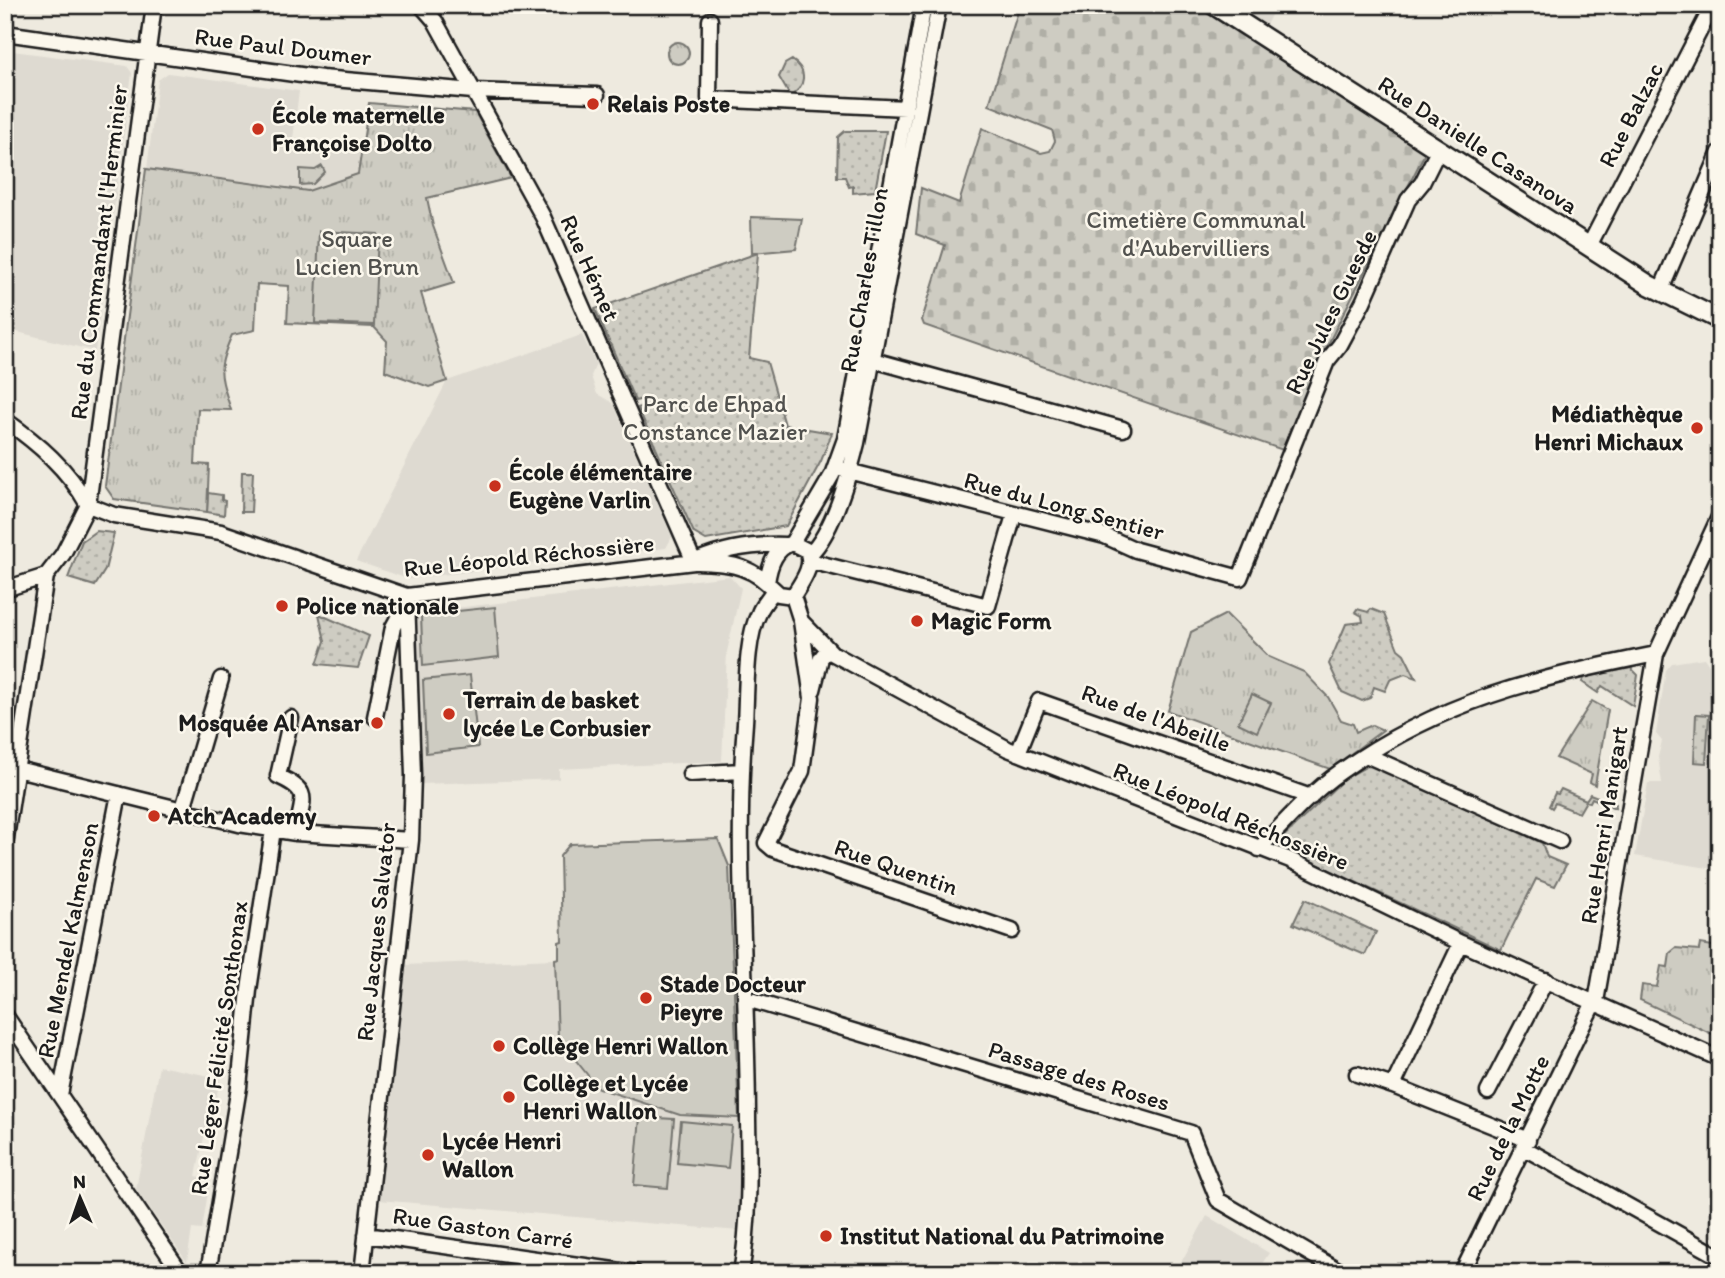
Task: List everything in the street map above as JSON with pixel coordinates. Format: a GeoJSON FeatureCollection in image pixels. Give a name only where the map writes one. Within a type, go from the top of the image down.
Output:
{"type":"FeatureCollection","features":[{"type":"Feature","properties":{"kind":"main road","name":"Rue Danielle Casanova"},"geometry":{"type":"LineString","coordinates":[[1214,5],[1660,292],[1720,320]]}},
{"type":"Feature","properties":{"kind":"street","name":"Rue du Commandant l'Herminier"},"geometry":{"type":"LineString","coordinates":[[88,505],[154,5]]}},
{"type":"Feature","properties":{"kind":"street","name":"Rue Hémet"},"geometry":{"type":"LineString","coordinates":[[421,5],[435,21],[543,217],[694,562]]}},
{"type":"Feature","properties":{"kind":"street","name":"Rue Charles Tillon"},"geometry":{"type":"LineString","coordinates":[[741,1273],[748,1231],[747,999],[739,841],[741,771],[752,639],[758,614],[770,587],[773,559],[789,544],[842,470],[924,5]]}},
{"type":"Feature","properties":{"kind":"street","name":"Rue Charles Tillon"},"geometry":{"type":"LineString","coordinates":[[793,596],[803,581],[810,558],[827,526],[873,360],[939,5]]}},
{"type":"Feature","properties":{"kind":"street","name":"Rue Balzac"},"geometry":{"type":"LineString","coordinates":[[1589,246],[1713,5]]}},
{"type":"Feature","properties":{"kind":"street"},"geometry":{"type":"LineString","coordinates":[[710,20],[709,99],[906,108]]}},
{"type":"Feature","properties":{"kind":"street","name":"Rue Paul Doumer"},"geometry":{"type":"LineString","coordinates":[[5,33],[322,78],[473,91],[597,95]]}},
{"type":"Feature","properties":{"kind":"street","name":"Rue Jules Guesde"},"geometry":{"type":"LineString","coordinates":[[1240,578],[1327,361],[1340,345],[1363,302],[1408,200],[1419,188],[1439,149]]}},
{"type":"Feature","properties":{"kind":"street"},"geometry":{"type":"LineString","coordinates":[[1660,292],[1720,152]]}},
{"type":"Feature","properties":{"kind":"street"},"geometry":{"type":"LineString","coordinates":[[873,360],[1123,429]]}},
{"type":"Feature","properties":{"kind":"street"},"geometry":{"type":"LineString","coordinates":[[5,420],[47,452],[76,482],[88,505],[62,554],[46,576],[10,767],[5,844]]}},
{"type":"Feature","properties":{"kind":"street","name":"Rue du Long Sentier"},"geometry":{"type":"LineString","coordinates":[[842,470],[1105,536],[1136,550],[1240,578]]}},
{"type":"Feature","properties":{"kind":"street","name":"Rue Léopold Réchossière"},"geometry":{"type":"LineString","coordinates":[[88,505],[114,515],[220,532],[407,596],[694,562],[738,565],[754,571],[770,587],[793,596],[801,621],[828,649],[923,705],[1017,753],[1290,860],[1461,943],[1720,1059]]}},
{"type":"Feature","properties":{"kind":"street"},"geometry":{"type":"LineString","coordinates":[[789,544],[810,558],[988,606],[1014,515]]}},
{"type":"Feature","properties":{"kind":"street","name":"Rue Henri Manigart"},"geometry":{"type":"LineString","coordinates":[[1594,1003],[1601,984],[1656,653],[1720,515]]}},
{"type":"Feature","properties":{"kind":"street","name":"Rue Léopold Réchossière"},"geometry":{"type":"LineString","coordinates":[[694,562],[721,551],[761,544],[789,544]]}},
{"type":"Feature","properties":{"kind":"street"},"geometry":{"type":"LineString","coordinates":[[5,589],[46,576]]}},
{"type":"Feature","properties":{"kind":"street","name":"Rue Jacques Salvator"},"geometry":{"type":"LineString","coordinates":[[362,1273],[411,840],[413,775],[407,596]]}},
{"type":"Feature","properties":{"kind":"street"},"geometry":{"type":"LineString","coordinates":[[375,717],[393,627],[399,616],[408,612]]}},
{"type":"Feature","properties":{"kind":"street"},"geometry":{"type":"LineString","coordinates":[[801,621],[811,698]]}},
{"type":"Feature","properties":{"kind":"street"},"geometry":{"type":"LineString","coordinates":[[739,841],[766,843],[802,771],[811,698],[821,658],[828,649]]}},
{"type":"Feature","properties":{"kind":"street"},"geometry":{"type":"LineString","coordinates":[[1259,849],[1338,773],[1414,725],[1456,706],[1529,681],[1656,653]]}},
{"type":"Feature","properties":{"kind":"street"},"geometry":{"type":"LineString","coordinates":[[182,812],[221,679]]}},
{"type":"Feature","properties":{"kind":"street","name":"Rue de l'Abeille"},"geometry":{"type":"LineString","coordinates":[[1017,753],[1040,701],[1311,797]]}},
{"type":"Feature","properties":{"kind":"street"},"geometry":{"type":"LineString","coordinates":[[291,718],[278,776],[299,785],[303,792],[296,833]]}},
{"type":"Feature","properties":{"kind":"street"},"geometry":{"type":"LineString","coordinates":[[1366,755],[1560,841]]}},
{"type":"Feature","properties":{"kind":"street"},"geometry":{"type":"LineString","coordinates":[[10,767],[182,812],[273,830],[411,840]]}},
{"type":"Feature","properties":{"kind":"street"},"geometry":{"type":"LineString","coordinates":[[690,774],[741,771]]}},
{"type":"Feature","properties":{"kind":"street","name":"Rue Mendel Kalmenson"},"geometry":{"type":"LineString","coordinates":[[60,1095],[119,794]]}},
{"type":"Feature","properties":{"kind":"street","name":"Rue Léger Félicité Sonthonax"},"geometry":{"type":"LineString","coordinates":[[208,1273],[239,1087],[249,990],[273,830]]}},
{"type":"Feature","properties":{"kind":"street","name":"Rue Quentin"},"geometry":{"type":"LineString","coordinates":[[766,843],[773,849],[1012,931]]}},
{"type":"Feature","properties":{"kind":"street"},"geometry":{"type":"LineString","coordinates":[[1393,1086],[1461,943]]}},
{"type":"Feature","properties":{"kind":"street"},"geometry":{"type":"LineString","coordinates":[[1488,1092],[1546,980]]}},
{"type":"Feature","properties":{"kind":"street","name":"Passage des Roses"},"geometry":{"type":"LineString","coordinates":[[747,999],[1191,1133],[1219,1200],[1343,1273]]}},
{"type":"Feature","properties":{"kind":"street","name":"Rue de la Motte"},"geometry":{"type":"LineString","coordinates":[[1462,1273],[1594,1003]]}},
{"type":"Feature","properties":{"kind":"street"},"geometry":{"type":"LineString","coordinates":[[5,1015],[181,1273]]}},
{"type":"Feature","properties":{"kind":"street"},"geometry":{"type":"LineString","coordinates":[[1357,1073],[1526,1144],[1720,1257]]}},
{"type":"Feature","properties":{"kind":"street","name":"Rue Gaston Carré"},"geometry":{"type":"LineString","coordinates":[[366,1235],[635,1273]]}},
{"type":"Feature","properties":{"kind":"shaded area"},"geometry":{"type":"Polygon","coordinates":[[[1236,5],[1276,5],[1266,25],[1236,5]]]}},
{"type":"Feature","properties":{"kind":"shaded area"},"geometry":{"type":"Polygon","coordinates":[[[5,50],[127,66],[132,73],[95,351],[5,329],[5,50]]]}},
{"type":"Feature","properties":{"kind":"shaded area"},"geometry":{"type":"Polygon","coordinates":[[[168,73],[299,91],[293,139],[362,147],[359,174],[308,191],[147,169],[158,80],[168,73]]]}},
{"type":"Feature","properties":{"kind":"shaded area"},"geometry":{"type":"Polygon","coordinates":[[[582,335],[596,364],[591,376],[597,394],[613,403],[672,537],[666,548],[408,579],[356,561],[447,381],[582,335]]]}},
{"type":"Feature","properties":{"kind":"shaded area"},"geometry":{"type":"Polygon","coordinates":[[[730,576],[741,588],[727,652],[722,761],[559,769],[559,779],[421,784],[417,618],[421,612],[730,576]]]}},
{"type":"Feature","properties":{"kind":"shaded area"},"geometry":{"type":"Polygon","coordinates":[[[1704,658],[1711,668],[1720,666],[1720,870],[1635,856],[1648,783],[1662,783],[1658,757],[1662,741],[1656,734],[1666,670],[1672,663],[1704,658]]]}},
{"type":"Feature","properties":{"kind":"shaded area","name":"Collège et Lycée Henri Wallon"},"geometry":{"type":"Polygon","coordinates":[[[555,959],[558,1038],[598,1088],[680,1115],[739,1118],[739,1231],[379,1200],[404,965],[555,959]]]}},
{"type":"Feature","properties":{"kind":"shaded area"},"geometry":{"type":"Polygon","coordinates":[[[159,1066],[220,1078],[209,1137],[204,1137],[196,1176],[210,1179],[202,1230],[192,1229],[187,1262],[136,1189],[159,1066]]]}},
{"type":"Feature","properties":{"kind":"shaded area"},"geometry":{"type":"Polygon","coordinates":[[[1207,1216],[1269,1253],[1256,1273],[1175,1273],[1207,1216]]]}},
{"type":"Feature","properties":{"kind":"green space","name":"Cimetière Communal d'Aubervilliers"},"geometry":{"type":"Polygon","coordinates":[[[1020,5],[1197,5],[1426,151],[1320,360],[1283,450],[924,325],[922,320],[945,245],[916,234],[921,188],[959,203],[982,128],[1041,153],[1050,151],[1055,141],[1052,130],[989,105],[1020,5]]]}},
{"type":"Feature","properties":{"kind":"green space"},"geometry":{"type":"Polygon","coordinates":[[[678,42],[686,45],[689,53],[686,61],[678,64],[670,61],[667,53],[670,45],[678,42]]]}},
{"type":"Feature","properties":{"kind":"green space"},"geometry":{"type":"Polygon","coordinates":[[[792,60],[801,69],[803,78],[799,88],[790,96],[779,77],[785,64],[792,60]]]}},
{"type":"Feature","properties":{"kind":"green space","name":"Square Lucien Brun"},"geometry":{"type":"Polygon","coordinates":[[[369,103],[475,112],[511,178],[427,198],[433,226],[454,283],[421,293],[447,381],[429,387],[385,371],[387,341],[374,327],[287,323],[289,286],[257,284],[255,330],[232,335],[222,365],[222,380],[231,410],[198,409],[195,464],[209,465],[207,512],[114,499],[105,486],[146,169],[308,191],[358,174],[369,103]]]}},
{"type":"Feature","properties":{"kind":"green space"},"geometry":{"type":"Polygon","coordinates":[[[845,131],[886,131],[875,191],[853,193],[853,186],[849,187],[845,177],[837,177],[838,137],[845,131]]]}},
{"type":"Feature","properties":{"kind":"green space"},"geometry":{"type":"Polygon","coordinates":[[[322,166],[325,172],[313,184],[300,185],[300,169],[315,170],[322,166]]]}},
{"type":"Feature","properties":{"kind":"green space"},"geometry":{"type":"Polygon","coordinates":[[[751,217],[802,219],[796,249],[752,253],[751,217]]]}},
{"type":"Feature","properties":{"kind":"green space"},"geometry":{"type":"Polygon","coordinates":[[[319,231],[378,234],[374,325],[315,323],[319,231]]]}},
{"type":"Feature","properties":{"kind":"green space","name":"Parc de Ehpad Constance Mazier"},"geometry":{"type":"Polygon","coordinates":[[[758,253],[749,358],[767,362],[785,425],[832,433],[821,461],[786,526],[706,540],[694,533],[638,408],[645,404],[643,399],[635,401],[595,309],[758,253]]]}},
{"type":"Feature","properties":{"kind":"green space"},"geometry":{"type":"Polygon","coordinates":[[[242,472],[253,472],[251,512],[241,512],[242,472]]]}},
{"type":"Feature","properties":{"kind":"green space"},"geometry":{"type":"Polygon","coordinates":[[[208,493],[222,495],[222,500],[225,501],[224,515],[207,512],[208,493]]]}},
{"type":"Feature","properties":{"kind":"green space"},"geometry":{"type":"Polygon","coordinates":[[[96,531],[114,533],[105,570],[95,586],[68,578],[82,541],[96,531]]]}},
{"type":"Feature","properties":{"kind":"green space"},"geometry":{"type":"Polygon","coordinates":[[[495,607],[499,657],[423,666],[421,615],[495,607]]]}},
{"type":"Feature","properties":{"kind":"green space"},"geometry":{"type":"Polygon","coordinates":[[[1357,609],[1368,612],[1371,609],[1384,614],[1398,649],[1404,654],[1416,678],[1405,674],[1390,680],[1385,691],[1374,687],[1370,698],[1362,701],[1342,692],[1329,664],[1346,624],[1363,622],[1362,616],[1355,612],[1357,609]]]}},
{"type":"Feature","properties":{"kind":"green space"},"geometry":{"type":"Polygon","coordinates":[[[319,614],[369,636],[358,668],[317,664],[325,641],[319,614]]]}},
{"type":"Feature","properties":{"kind":"green space"},"geometry":{"type":"Polygon","coordinates":[[[1226,614],[1269,657],[1304,672],[1328,697],[1341,720],[1353,724],[1356,732],[1372,725],[1383,730],[1330,769],[1168,711],[1191,632],[1226,614]]]}},
{"type":"Feature","properties":{"kind":"green space"},"geometry":{"type":"Polygon","coordinates":[[[1631,668],[1638,675],[1633,706],[1602,686],[1598,693],[1582,682],[1585,677],[1631,668]]]}},
{"type":"Feature","properties":{"kind":"green space","name":"Terrain de basket lycée Le Corbusier"},"geometry":{"type":"Polygon","coordinates":[[[470,675],[478,747],[426,753],[423,680],[470,675]]]}},
{"type":"Feature","properties":{"kind":"green space"},"geometry":{"type":"Polygon","coordinates":[[[1252,694],[1271,703],[1257,732],[1238,723],[1252,694]]]}},
{"type":"Feature","properties":{"kind":"green space"},"geometry":{"type":"Polygon","coordinates":[[[1592,701],[1608,710],[1595,785],[1590,782],[1592,774],[1556,758],[1592,701]]]}},
{"type":"Feature","properties":{"kind":"green space"},"geometry":{"type":"Polygon","coordinates":[[[1696,714],[1709,715],[1706,763],[1694,762],[1696,714]]]}},
{"type":"Feature","properties":{"kind":"green space"},"geometry":{"type":"Polygon","coordinates":[[[1371,764],[1542,843],[1547,857],[1566,865],[1555,886],[1536,879],[1501,950],[1302,857],[1280,843],[1279,841],[1344,779],[1371,764]]]}},
{"type":"Feature","properties":{"kind":"green space"},"geometry":{"type":"Polygon","coordinates":[[[1561,789],[1586,800],[1590,794],[1616,804],[1615,808],[1592,798],[1590,802],[1586,801],[1579,813],[1555,803],[1552,808],[1549,806],[1555,793],[1558,794],[1561,789]]]}},
{"type":"Feature","properties":{"kind":"green space","name":"Stade Docteur Pieyre"},"geometry":{"type":"Polygon","coordinates":[[[718,839],[729,866],[739,1118],[680,1115],[598,1088],[558,1038],[555,959],[559,958],[559,942],[562,941],[560,856],[570,844],[718,839]]]}},
{"type":"Feature","properties":{"kind":"green space"},"geometry":{"type":"Polygon","coordinates":[[[1305,899],[1376,932],[1365,955],[1293,924],[1305,899]]]}},
{"type":"Feature","properties":{"kind":"green space"},"geometry":{"type":"Polygon","coordinates":[[[1700,944],[1720,947],[1720,1023],[1714,1035],[1640,1000],[1642,985],[1657,987],[1661,966],[1668,967],[1670,953],[1676,948],[1699,950],[1700,944]]]}},
{"type":"Feature","properties":{"kind":"green space"},"geometry":{"type":"Polygon","coordinates":[[[640,1117],[674,1119],[668,1188],[634,1185],[640,1117]]]}},
{"type":"Feature","properties":{"kind":"green space"},"geometry":{"type":"Polygon","coordinates":[[[681,1121],[732,1126],[728,1168],[677,1163],[681,1121]]]}},
{"type":"Feature","properties":{"kind":"place","name":"Relais Poste"},"geometry":{"type":"Point","coordinates":[593,104]}},
{"type":"Feature","properties":{"kind":"place","name":"École maternelle Françoise Dolto"},"geometry":{"type":"Point","coordinates":[258,129]}},
{"type":"Feature","properties":{"kind":"place","name":"Médiathèque Henri Michaux"},"geometry":{"type":"Point","coordinates":[1697,428]}},
{"type":"Feature","properties":{"kind":"place","name":"École élémentaire Eugène Varlin"},"geometry":{"type":"Point","coordinates":[495,486]}},
{"type":"Feature","properties":{"kind":"place","name":"Police nationale"},"geometry":{"type":"Point","coordinates":[282,606]}},
{"type":"Feature","properties":{"kind":"place","name":"Magic Form"},"geometry":{"type":"Point","coordinates":[917,621]}},
{"type":"Feature","properties":{"kind":"place","name":"Terrain de basket lycée Le Corbusier"},"geometry":{"type":"Point","coordinates":[449,714]}},
{"type":"Feature","properties":{"kind":"place","name":"Mosquée Al Ansar"},"geometry":{"type":"Point","coordinates":[377,723]}},
{"type":"Feature","properties":{"kind":"place","name":"Atch Academy"},"geometry":{"type":"Point","coordinates":[154,816]}},
{"type":"Feature","properties":{"kind":"place","name":"Stade Docteur Pieyre"},"geometry":{"type":"Point","coordinates":[646,998]}},
{"type":"Feature","properties":{"kind":"place","name":"Collège Henri Wallon"},"geometry":{"type":"Point","coordinates":[499,1046]}},
{"type":"Feature","properties":{"kind":"place","name":"Collège et Lycée Henri Wallon"},"geometry":{"type":"Point","coordinates":[509,1097]}},
{"type":"Feature","properties":{"kind":"place","name":"Lycée Henri Wallon"},"geometry":{"type":"Point","coordinates":[428,1155]}},
{"type":"Feature","properties":{"kind":"place","name":"Institut National du Patrimoine"},"geometry":{"type":"Point","coordinates":[826,1236]}}]}
